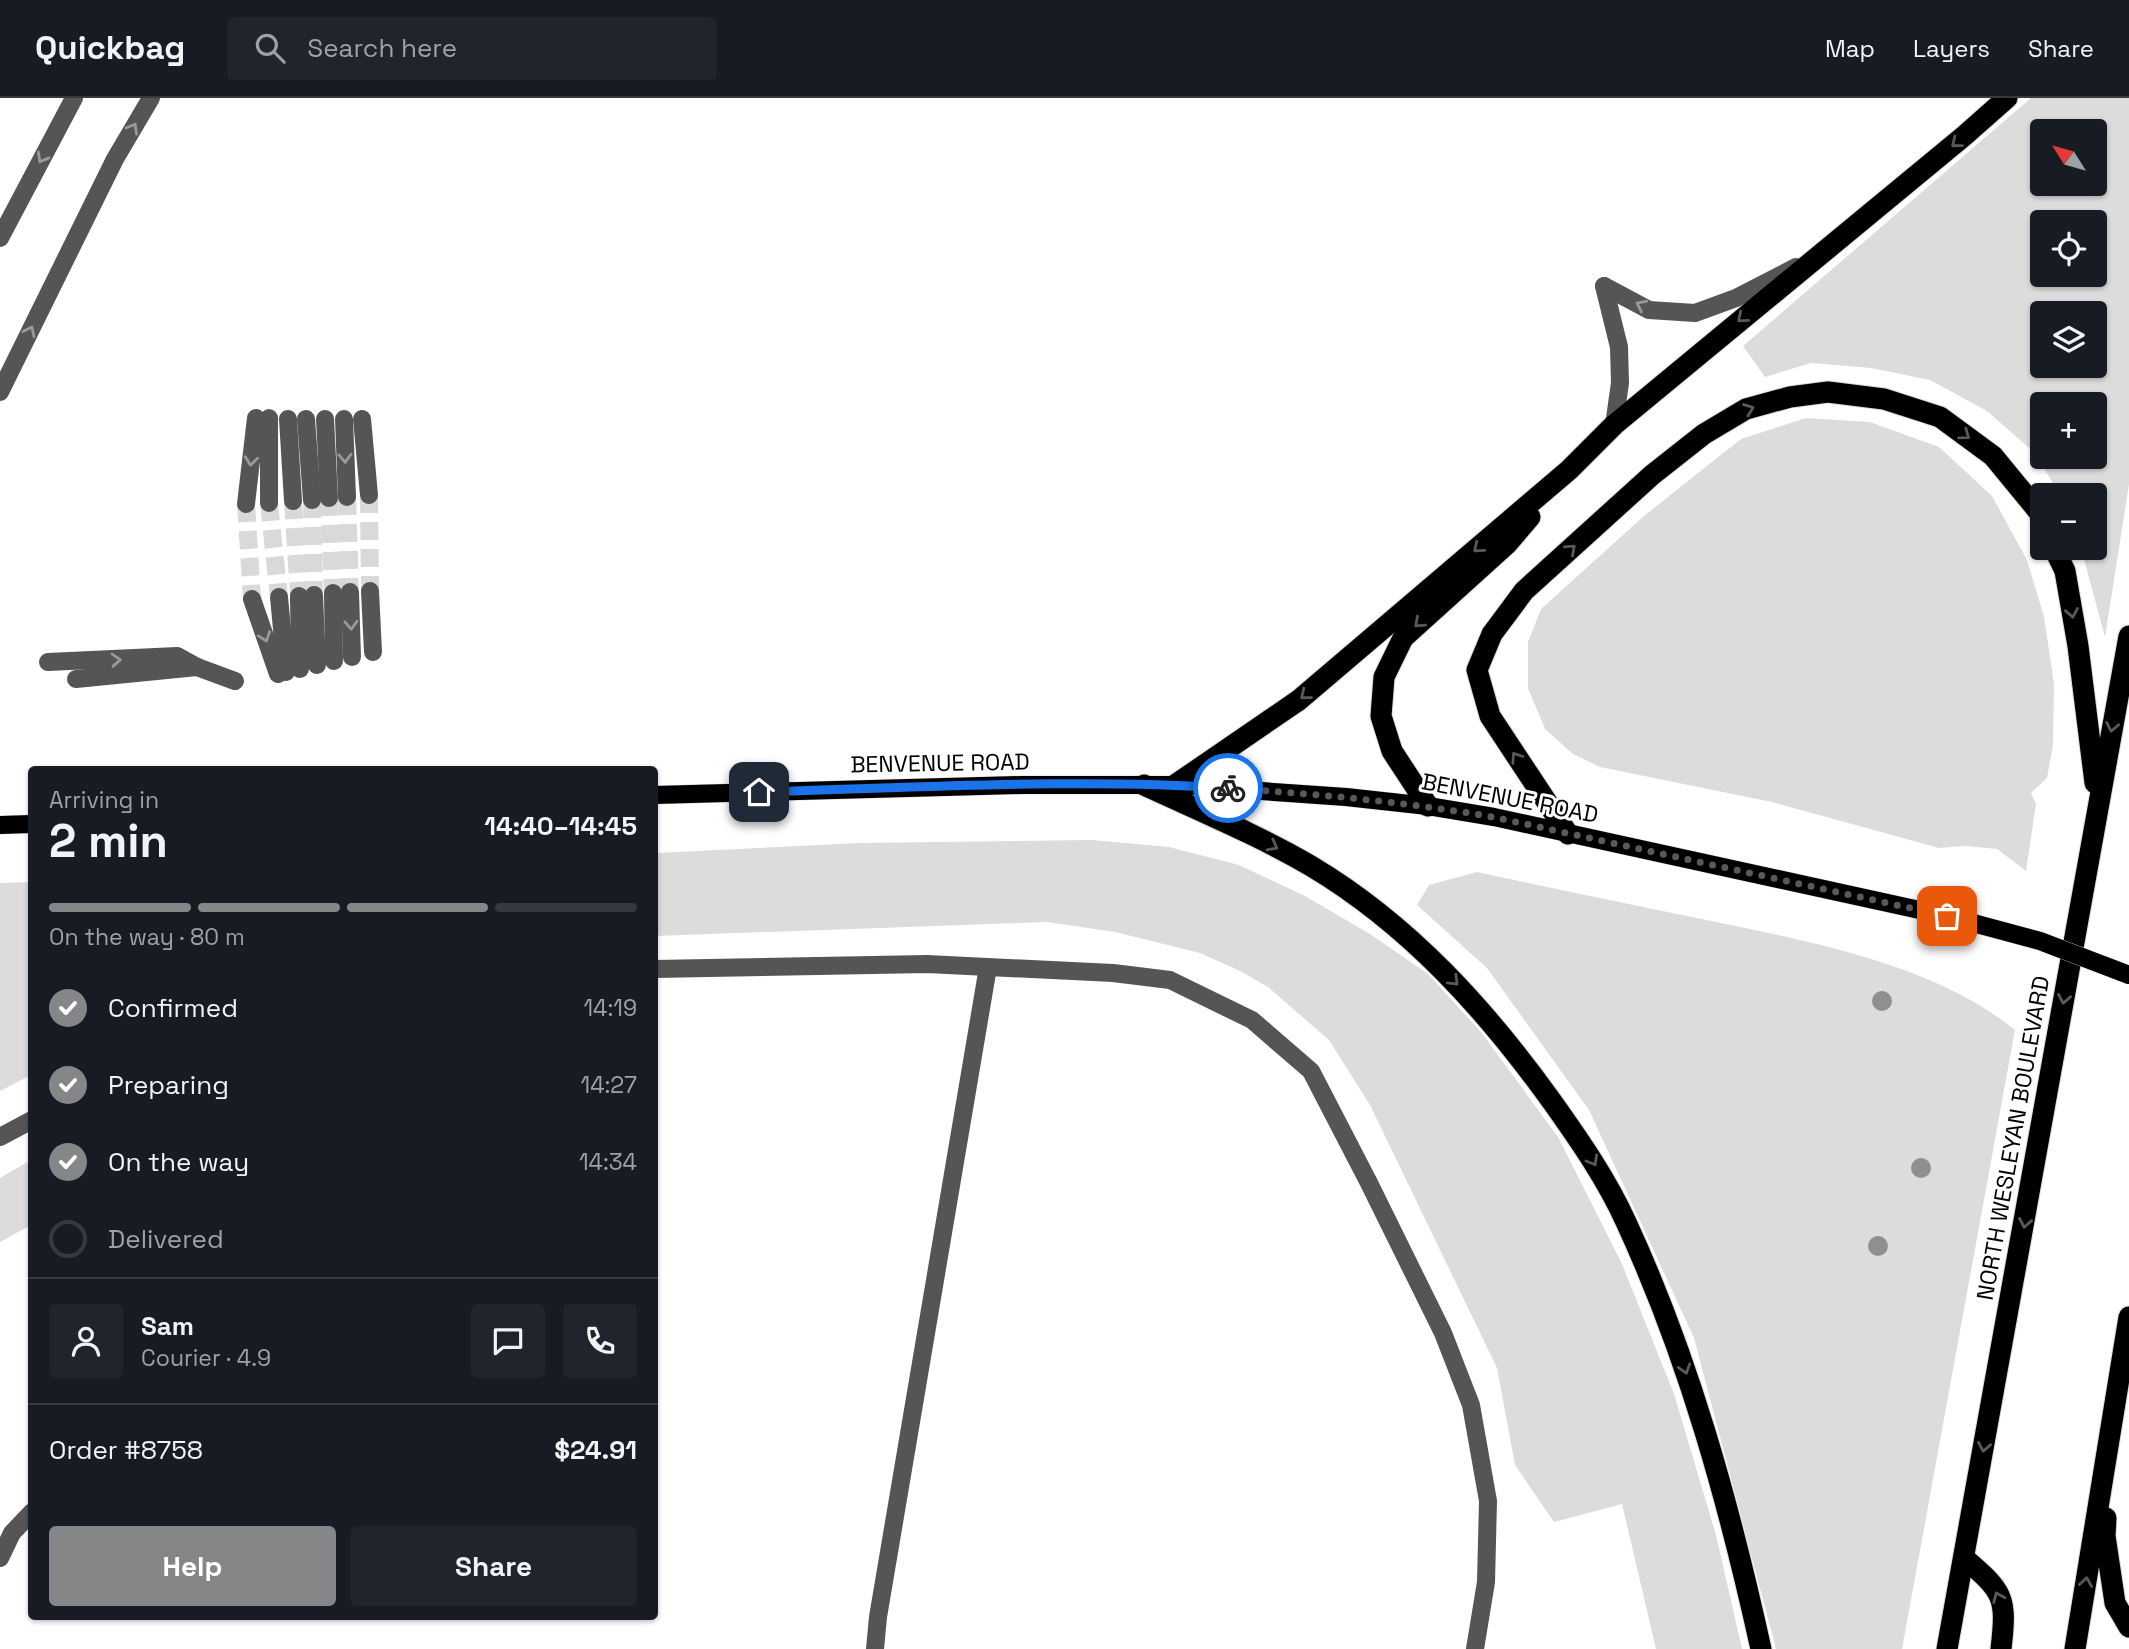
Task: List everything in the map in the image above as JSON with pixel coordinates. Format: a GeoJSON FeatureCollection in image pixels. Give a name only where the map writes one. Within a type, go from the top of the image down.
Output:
{"type":"FeatureCollection","features":[{"type":"Feature","properties":{"kind":"highway"},"geometry":{"type":"LineString","coordinates":[[1175,785],[1299,700],[1569,470],[1614,425],[2007,98]]}},
{"type":"Feature","properties":{"kind":"highway"},"geometry":{"type":"LineString","coordinates":[[1568,834],[1490,716],[1477,670],[1492,634],[1524,591],[1652,475],[1704,434],[1746,409],[1790,397],[1828,391],[1884,398],[1940,417],[1993,456],[2030,501]]}},
{"type":"Feature","properties":{"kind":"highway"},"geometry":{"type":"LineString","coordinates":[[1428,806],[1392,751],[1381,716],[1384,677],[1403,638],[1507,544],[1569,470]]}},
{"type":"Feature","properties":{"kind":"highway"},"geometry":{"type":"LineString","coordinates":[[2060,560],[2065,571],[2078,646],[2098,805]]}},
{"type":"Feature","properties":{"kind":"highway","name":"NORTH WESLEYAN BOULEVARD"},"geometry":{"type":"LineString","coordinates":[[1947,1649],[2129,636]]}},
{"type":"Feature","properties":{"kind":"highway"},"geometry":{"type":"LineString","coordinates":[[1144,785],[1247,832],[1312,867],[1377,912],[1423,950],[1470,997],[1509,1043],[1588,1153],[1626,1221],[1682,1359],[1739,1548],[1761,1649]]}},
{"type":"Feature","properties":{"kind":"highway"},"geometry":{"type":"LineString","coordinates":[[2075,1649],[2129,1317]]}},
{"type":"Feature","properties":{"kind":"highway"},"geometry":{"type":"LineString","coordinates":[[2118,1386],[2107,1477],[2105,1536],[2115,1604],[2129,1627]]}},
{"type":"Feature","properties":{"kind":"highway"},"geometry":{"type":"LineString","coordinates":[[1964,1558],[1989,1579],[2000,1594],[2005,1615],[2001,1649]]}},
{"type":"Feature","properties":{"kind":"main road","name":"BENVENUE ROAD"},"geometry":{"type":"LineString","coordinates":[[658,795],[1021,785],[1175,785],[1346,797],[1428,806],[1947,916],[2040,941],[2129,975]]}},
{"type":"Feature","properties":{"kind":"main road"},"geometry":{"type":"LineString","coordinates":[[0,825],[28,824]]}},
{"type":"Feature","properties":{"kind":"street"},"geometry":{"type":"LineString","coordinates":[[0,238],[74,98]]}},
{"type":"Feature","properties":{"kind":"street"},"geometry":{"type":"LineString","coordinates":[[0,392],[115,159],[150,98]]}},
{"type":"Feature","properties":{"kind":"street"},"geometry":{"type":"LineString","coordinates":[[1614,425],[1620,383],[1619,347],[1604,286],[1649,310],[1695,313],[1736,298],[1818,256]]}},
{"type":"Feature","properties":{"kind":"street"},"geometry":{"type":"LineString","coordinates":[[246,505],[263,418],[269,503]]}},
{"type":"Feature","properties":{"kind":"street"},"geometry":{"type":"LineString","coordinates":[[288,419],[293,501]]}},
{"type":"Feature","properties":{"kind":"street"},"geometry":{"type":"LineString","coordinates":[[306,419],[330,498]]}},
{"type":"Feature","properties":{"kind":"street"},"geometry":{"type":"LineString","coordinates":[[325,419],[330,498]]}},
{"type":"Feature","properties":{"kind":"street"},"geometry":{"type":"LineString","coordinates":[[330,498],[353,419],[369,495]]}},
{"type":"Feature","properties":{"kind":"street"},"geometry":{"type":"LineString","coordinates":[[370,591],[373,653]]}},
{"type":"Feature","properties":{"kind":"street"},"geometry":{"type":"LineString","coordinates":[[311,666],[342,593]]}},
{"type":"Feature","properties":{"kind":"street"},"geometry":{"type":"LineString","coordinates":[[307,596],[311,666]]}},
{"type":"Feature","properties":{"kind":"street"},"geometry":{"type":"LineString","coordinates":[[279,597],[311,666]]}},
{"type":"Feature","properties":{"kind":"street"},"geometry":{"type":"LineString","coordinates":[[252,599],[311,666]]}},
{"type":"Feature","properties":{"kind":"street"},"geometry":{"type":"LineString","coordinates":[[48,662],[177,656],[197,667],[235,681]]}},
{"type":"Feature","properties":{"kind":"street"},"geometry":{"type":"LineString","coordinates":[[76,679],[197,667]]}},
{"type":"Feature","properties":{"kind":"street"},"geometry":{"type":"LineString","coordinates":[[658,970],[927,964],[1113,973],[1170,980],[1252,1020],[1311,1071],[1443,1333],[1471,1405],[1488,1501],[1486,1582],[1475,1649]]}},
{"type":"Feature","properties":{"kind":"street"},"geometry":{"type":"LineString","coordinates":[[876,1649],[878,1617],[988,967]]}},
{"type":"Feature","properties":{"kind":"street"},"geometry":{"type":"LineString","coordinates":[[0,1137],[28,1122]]}},
{"type":"Feature","properties":{"kind":"street"},"geometry":{"type":"LineString","coordinates":[[0,1558],[12,1532],[28,1516]]}},
{"type":"Feature","properties":{"kind":"shaded area"},"geometry":{"type":"Polygon","coordinates":[[[2031,98],[2129,98],[2129,484],[2105,637],[2084,560],[2107,560],[2107,483],[2053,483],[2045,469],[2107,469],[2107,392],[2030,392],[2030,449],[1987,411],[1930,380],[1871,368],[1811,363],[1765,377],[1743,346],[2031,98]]]}},
{"type":"Feature","properties":{"kind":"shaded area"},"geometry":{"type":"Polygon","coordinates":[[[1806,418],[1870,422],[1939,447],[1992,496],[2027,560],[2044,617],[2054,684],[2053,745],[2047,778],[2031,793],[2036,804],[2026,871],[1997,849],[1965,846],[1939,848],[1772,802],[1600,767],[1573,754],[1545,729],[1528,688],[1528,642],[1541,609],[1644,516],[1741,439],[1806,418]]]}},
{"type":"Feature","properties":{"kind":"shaded area"},"geometry":{"type":"Polygon","coordinates":[[[1092,840],[1169,847],[1239,865],[1305,896],[1370,934],[1428,974],[1481,1032],[1558,1137],[1622,1264],[1674,1394],[1716,1535],[1742,1649],[1656,1649],[1622,1504],[1554,1522],[1515,1465],[1497,1368],[1370,1105],[1329,1040],[1268,987],[1200,953],[1115,932],[1047,922],[658,936],[658,853],[860,843],[1092,840]]]}},
{"type":"Feature","properties":{"kind":"shaded area"},"geometry":{"type":"Polygon","coordinates":[[[1477,872],[1783,936],[1866,957],[1945,987],[1982,1007],[2015,1030],[1902,1649],[1776,1649],[1694,1338],[1589,1110],[1487,968],[1417,905],[1429,885],[1477,872]]]}},
{"type":"Feature","properties":{"kind":"shaded area"},"geometry":{"type":"Polygon","coordinates":[[[28,882],[28,1077],[0,1091],[0,883],[28,882]]]}},
{"type":"Feature","properties":{"kind":"shaded area"},"geometry":{"type":"Polygon","coordinates":[[[28,1162],[28,1227],[0,1242],[0,1178],[28,1162]]]}},
{"type":"Feature","properties":{"kind":"tunnel"},"geometry":{"type":"LineString","coordinates":[[369,495],[370,591]]}},
{"type":"Feature","properties":{"kind":"tunnel"},"geometry":{"type":"LineString","coordinates":[[347,497],[350,592]]}},
{"type":"Feature","properties":{"kind":"tunnel"},"geometry":{"type":"LineString","coordinates":[[329,498],[333,593]]}},
{"type":"Feature","properties":{"kind":"tunnel"},"geometry":{"type":"LineString","coordinates":[[312,500],[314,595]]}},
{"type":"Feature","properties":{"kind":"tunnel"},"geometry":{"type":"LineString","coordinates":[[293,501],[299,596]]}},
{"type":"Feature","properties":{"kind":"tunnel"},"geometry":{"type":"LineString","coordinates":[[269,503],[279,597]]}},
{"type":"Feature","properties":{"kind":"tunnel"},"geometry":{"type":"LineString","coordinates":[[246,504],[252,599]]}},
{"type":"Feature","properties":{"kind":"way so far"},"geometry":{"type":"LineString","coordinates":[[1228,788],[1346,797],[1428,806],[1493,817],[1947,916]]}},
{"type":"Feature","properties":{"kind":"route"},"geometry":{"type":"LineString","coordinates":[[759,792],[1021,785],[1175,785],[1228,788]]}}]}
